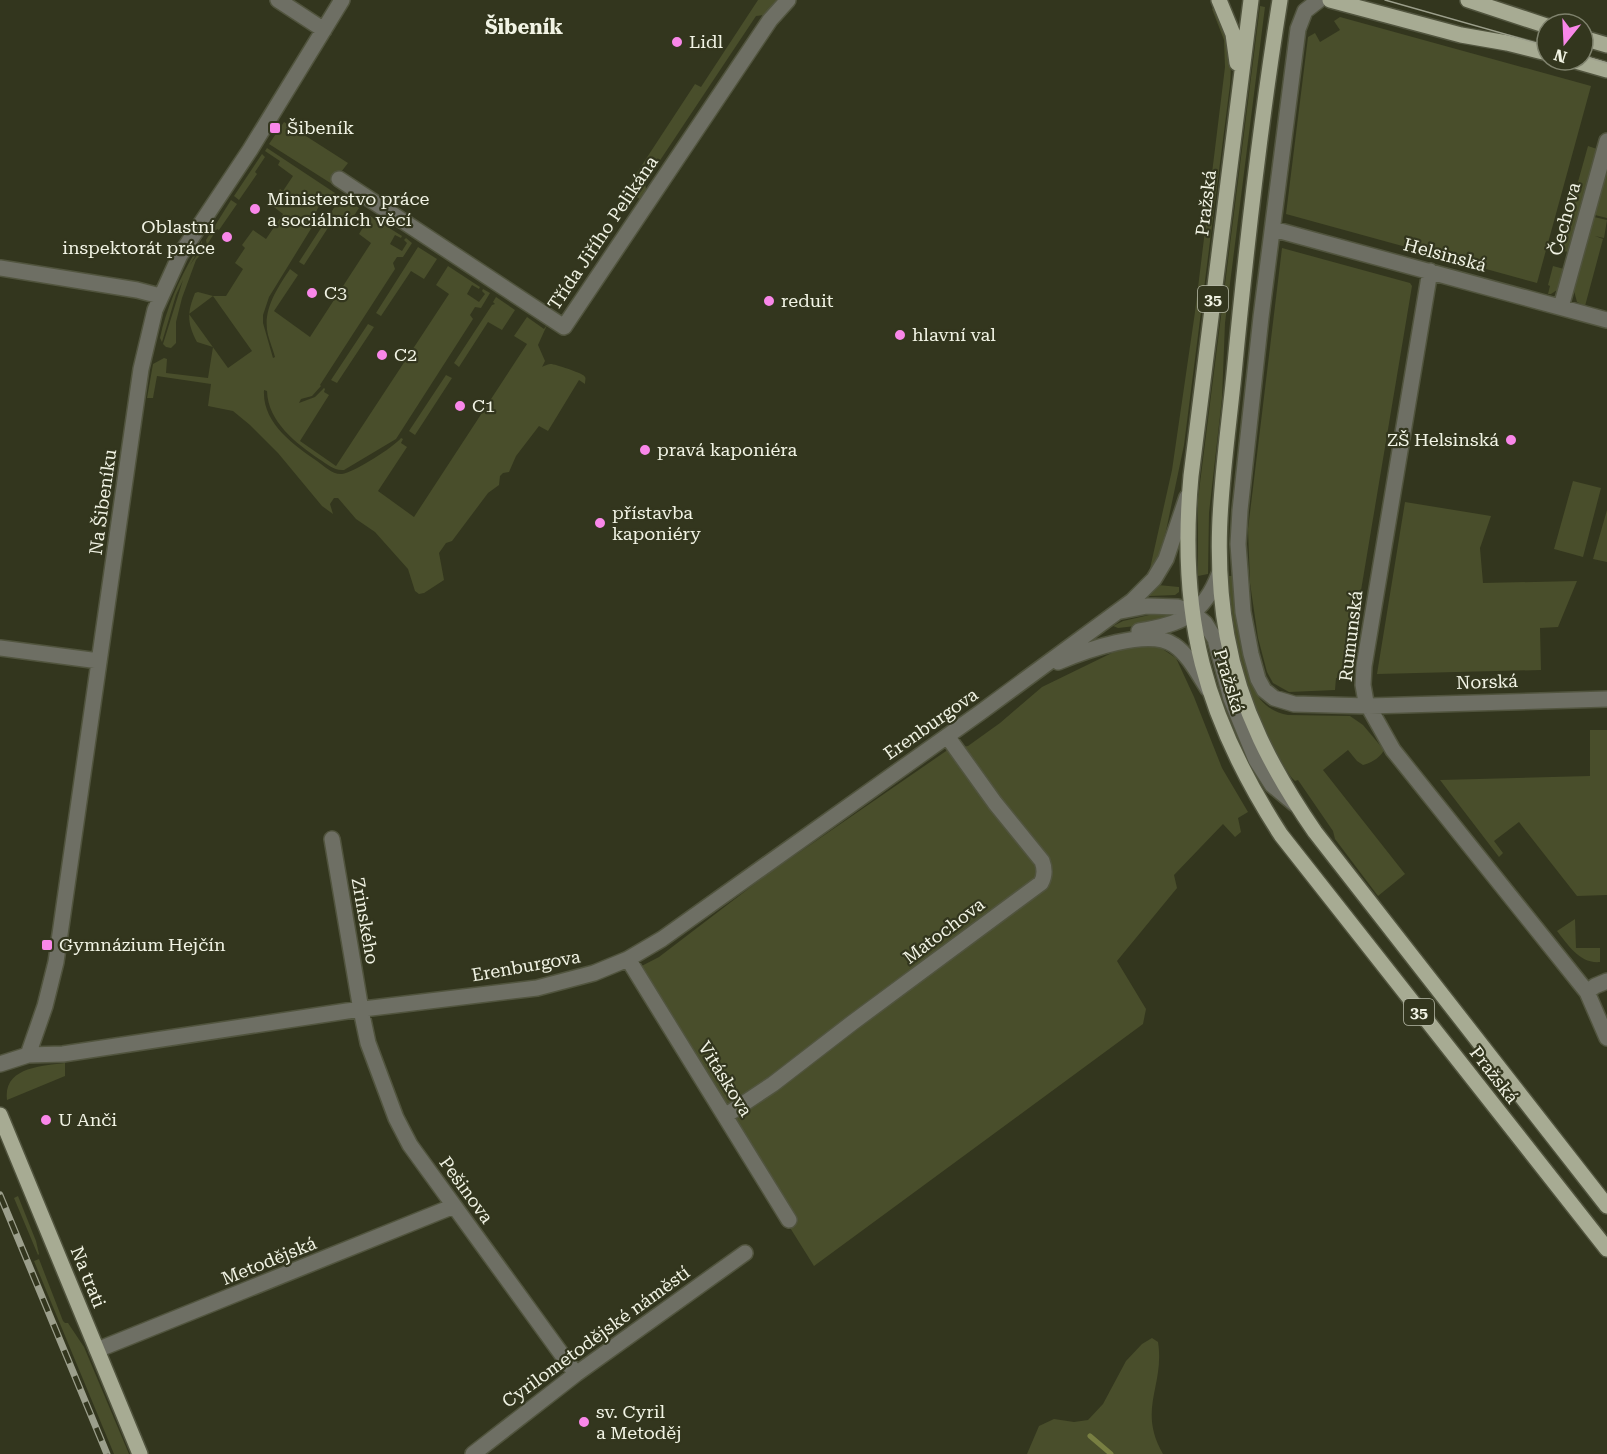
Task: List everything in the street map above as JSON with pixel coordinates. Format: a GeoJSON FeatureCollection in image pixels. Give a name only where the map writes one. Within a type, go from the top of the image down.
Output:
{"type":"FeatureCollection","features":[{"type":"Feature","properties":{"kind":"main road"},"geometry":{"type":"LineString","coordinates":[[1219,0],[1236,46],[1238,99]]}},
{"type":"Feature","properties":{"kind":"main road","name":"Pražská"},"geometry":{"type":"LineString","coordinates":[[1251,0],[1189,492],[1187,560],[1192,612],[1199,654],[1209,691],[1240,768],[1281,835],[1607,1249]]}},
{"type":"Feature","properties":{"kind":"main road","name":"Pražská"},"geometry":{"type":"LineString","coordinates":[[1280,0],[1245,263],[1223,467],[1218,539],[1219,574],[1227,637],[1243,702],[1274,769],[1315,832],[1607,1206]]}},
{"type":"Feature","properties":{"kind":"main road"},"geometry":{"type":"LineString","coordinates":[[1330,0],[1461,35],[1535,50]]}},
{"type":"Feature","properties":{"kind":"main road"},"geometry":{"type":"LineString","coordinates":[[1468,0],[1535,22]]}},
{"type":"Feature","properties":{"kind":"main road","name":"Na trati"},"geometry":{"type":"LineString","coordinates":[[0,1115],[140,1454]]}},
{"type":"Feature","properties":{"kind":"street"},"geometry":{"type":"LineString","coordinates":[[278,0],[324,30]]}},
{"type":"Feature","properties":{"kind":"street","name":"Na Šibeníku"},"geometry":{"type":"LineString","coordinates":[[28,1055],[45,1006],[56,962],[141,369],[160,296],[192,235],[250,150],[342,0]]}},
{"type":"Feature","properties":{"kind":"street","name":"Třída Jiřího Pelikána"},"geometry":{"type":"LineString","coordinates":[[339,179],[564,327],[770,20],[788,0]]}},
{"type":"Feature","properties":{"kind":"street","name":"Pražská"},"geometry":{"type":"LineString","coordinates":[[1319,0],[1305,11],[1298,29],[1261,317],[1240,510],[1239,562],[1246,633],[1258,679],[1264,690],[1274,698],[1294,704],[1369,706]]}},
{"type":"Feature","properties":{"kind":"street","name":"Čechova"},"geometry":{"type":"LineString","coordinates":[[1562,308],[1607,141]]}},
{"type":"Feature","properties":{"kind":"street","name":"Helsinská"},"geometry":{"type":"LineString","coordinates":[[1273,229],[1607,320]]}},
{"type":"Feature","properties":{"kind":"street"},"geometry":{"type":"LineString","coordinates":[[0,268],[137,290],[160,296]]}},
{"type":"Feature","properties":{"kind":"street","name":"Rumunská"},"geometry":{"type":"LineString","coordinates":[[1430,271],[1364,666],[1364,692],[1369,706],[1394,750],[1587,992],[1607,1038]]}},
{"type":"Feature","properties":{"kind":"street","name":"Erenburgova"},"geometry":{"type":"LineString","coordinates":[[0,1064],[28,1055],[73,1053],[361,1010],[537,988],[576,979],[628,959],[662,939],[1118,612],[1142,591],[1160,570],[1170,552],[1189,492]]}},
{"type":"Feature","properties":{"kind":"street","name":"Erenburgova"},"geometry":{"type":"LineString","coordinates":[[1073,656],[1102,639],[1165,627],[1178,622],[1209,596],[1219,574]]}},
{"type":"Feature","properties":{"kind":"street","name":"Erenburgova"},"geometry":{"type":"LineString","coordinates":[[1118,612],[1164,605],[1178,606],[1192,612]]}},
{"type":"Feature","properties":{"kind":"street"},"geometry":{"type":"LineString","coordinates":[[1192,612],[1213,633],[1230,699],[1260,767],[1272,785],[1296,805]]}},
{"type":"Feature","properties":{"kind":"street","name":"Erenburgova"},"geometry":{"type":"LineString","coordinates":[[1041,669],[1110,644],[1151,638],[1164,640],[1184,653],[1209,691]]}},
{"type":"Feature","properties":{"kind":"street"},"geometry":{"type":"LineString","coordinates":[[0,648],[99,661]]}},
{"type":"Feature","properties":{"kind":"street","name":"Norská"},"geometry":{"type":"LineString","coordinates":[[1369,706],[1607,699]]}},
{"type":"Feature","properties":{"kind":"street","name":"Matochova"},"geometry":{"type":"LineString","coordinates":[[725,1116],[773,1084],[1041,883],[1044,878],[1042,861],[995,803],[947,736]]}},
{"type":"Feature","properties":{"kind":"street","name":"Zrinského"},"geometry":{"type":"LineString","coordinates":[[332,839],[361,1010]]}},
{"type":"Feature","properties":{"kind":"street","name":"Vitáskova"},"geometry":{"type":"LineString","coordinates":[[628,959],[789,1220]]}},
{"type":"Feature","properties":{"kind":"street"},"geometry":{"type":"LineString","coordinates":[[1587,992],[1607,981]]}},
{"type":"Feature","properties":{"kind":"street","name":"Pešinova"},"geometry":{"type":"LineString","coordinates":[[361,1010],[368,1043],[399,1127],[576,1374]]}},
{"type":"Feature","properties":{"kind":"street","name":"Metodějská"},"geometry":{"type":"LineString","coordinates":[[97,1350],[454,1206]]}},
{"type":"Feature","properties":{"kind":"street","name":"Cyrilometodějské náměstí"},"geometry":{"type":"LineString","coordinates":[[472,1454],[576,1374],[745,1254]]}},
{"type":"Feature","properties":{"kind":"green space"},"geometry":{"type":"Polygon","coordinates":[[[758,0],[779,0],[765,15],[756,16],[645,183],[647,194],[642,200],[625,191],[695,84],[701,87],[758,0]]]}},
{"type":"Feature","properties":{"kind":"green space"},"geometry":{"type":"Polygon","coordinates":[[[1215,6],[1228,44],[1230,85],[1184,445],[1166,531],[1159,555],[1149,573],[1172,470],[1195,312],[1225,67],[1224,40],[1212,9],[1215,6]]]}},
{"type":"Feature","properties":{"kind":"green space"},"geometry":{"type":"Polygon","coordinates":[[[1260,6],[1265,7],[1225,323],[1222,398],[1209,513],[1208,574],[1198,576],[1198,499],[1260,6]]]}},
{"type":"Feature","properties":{"kind":"green space"},"geometry":{"type":"Polygon","coordinates":[[[1340,17],[1591,86],[1537,283],[1286,214],[1308,37],[1315,33],[1320,42],[1340,30],[1334,21],[1340,17]]]}},
{"type":"Feature","properties":{"kind":"green space"},"geometry":{"type":"Polygon","coordinates":[[[284,122],[348,163],[332,184],[269,144],[284,122]]]}},
{"type":"Feature","properties":{"kind":"green space"},"geometry":{"type":"Polygon","coordinates":[[[1588,146],[1597,149],[1568,252],[1559,250],[1588,146]]]}},
{"type":"Feature","properties":{"kind":"green space"},"geometry":{"type":"Polygon","coordinates":[[[267,148],[335,193],[326,206],[319,206],[315,214],[317,219],[269,297],[263,323],[273,358],[275,357],[268,335],[267,317],[272,300],[290,269],[298,275],[274,311],[310,337],[371,243],[359,234],[370,216],[402,236],[401,238],[395,235],[390,244],[402,251],[407,243],[404,240],[406,238],[412,243],[403,257],[397,257],[393,263],[395,269],[321,386],[312,396],[301,399],[299,403],[315,397],[324,388],[324,392],[329,395],[300,441],[336,466],[449,294],[436,285],[448,266],[480,287],[479,289],[472,285],[467,294],[479,302],[485,294],[483,289],[490,293],[481,308],[475,307],[470,315],[473,319],[396,439],[344,470],[328,465],[285,431],[272,412],[267,391],[264,390],[268,413],[281,432],[326,468],[339,474],[347,473],[373,459],[401,438],[403,439],[401,443],[407,447],[378,491],[414,517],[527,344],[514,336],[527,317],[544,329],[547,325],[538,345],[545,361],[542,367],[550,364],[556,365],[581,374],[585,378],[585,384],[579,380],[548,431],[539,426],[516,456],[509,472],[500,476],[499,485],[488,493],[452,541],[446,543],[439,553],[444,580],[424,593],[419,594],[415,591],[408,569],[375,532],[356,519],[338,498],[334,498],[330,504],[333,514],[322,506],[278,453],[250,425],[233,411],[208,406],[211,384],[157,376],[153,398],[147,398],[153,364],[164,358],[167,359],[166,373],[208,378],[213,347],[228,368],[252,351],[213,296],[226,296],[243,269],[235,263],[245,248],[242,245],[253,230],[266,239],[283,214],[270,204],[293,176],[278,165],[280,161],[265,151],[267,148]]]}},
{"type":"Feature","properties":{"kind":"green space"},"geometry":{"type":"Polygon","coordinates":[[[262,154],[265,157],[255,172],[257,174],[239,200],[234,196],[262,154]]]}},
{"type":"Feature","properties":{"kind":"green space"},"geometry":{"type":"Polygon","coordinates":[[[1607,170],[1607,218],[1595,215],[1607,170]]]}},
{"type":"Feature","properties":{"kind":"green space"},"geometry":{"type":"Polygon","coordinates":[[[341,197],[359,208],[346,228],[333,220],[304,265],[299,262],[341,197]]]}},
{"type":"Feature","properties":{"kind":"green space"},"geometry":{"type":"Polygon","coordinates":[[[231,200],[237,204],[207,245],[206,240],[231,200]]]}},
{"type":"Feature","properties":{"kind":"green space"},"geometry":{"type":"Polygon","coordinates":[[[1594,217],[1607,220],[1604,238],[1595,236],[1603,239],[1585,306],[1577,302],[1574,291],[1594,217]]]}},
{"type":"Feature","properties":{"kind":"green space"},"geometry":{"type":"Polygon","coordinates":[[[202,241],[190,265],[202,248],[204,251],[196,260],[182,298],[176,322],[176,343],[171,348],[166,347],[163,344],[183,280],[176,295],[162,342],[160,338],[171,300],[202,241]]]}},
{"type":"Feature","properties":{"kind":"green space"},"geometry":{"type":"Polygon","coordinates":[[[418,247],[437,259],[424,279],[411,271],[381,316],[376,313],[418,247]]]}},
{"type":"Feature","properties":{"kind":"green space"},"geometry":{"type":"Polygon","coordinates":[[[1282,248],[1410,283],[1412,286],[1346,680],[1336,678],[1335,690],[1289,692],[1273,683],[1267,672],[1258,638],[1250,583],[1248,529],[1282,248]]]}},
{"type":"Feature","properties":{"kind":"green space"},"geometry":{"type":"Polygon","coordinates":[[[1553,266],[1564,269],[1557,290],[1548,294],[1550,286],[1548,285],[1553,266]]]}},
{"type":"Feature","properties":{"kind":"green space"},"geometry":{"type":"Polygon","coordinates":[[[195,293],[213,296],[189,314],[195,293]]]}},
{"type":"Feature","properties":{"kind":"green space"},"geometry":{"type":"Polygon","coordinates":[[[496,297],[515,310],[502,330],[488,322],[459,367],[454,363],[492,305],[495,304],[493,302],[496,297]]]}},
{"type":"Feature","properties":{"kind":"green space"},"geometry":{"type":"Polygon","coordinates":[[[189,315],[213,347],[197,342],[189,315]]]}},
{"type":"Feature","properties":{"kind":"green space"},"geometry":{"type":"Polygon","coordinates":[[[368,324],[374,327],[337,383],[331,380],[368,324]]]}},
{"type":"Feature","properties":{"kind":"green space"},"geometry":{"type":"Polygon","coordinates":[[[446,375],[452,378],[415,435],[409,431],[446,375]]]}},
{"type":"Feature","properties":{"kind":"green space"},"geometry":{"type":"Polygon","coordinates":[[[1573,481],[1601,488],[1583,557],[1554,549],[1573,481]]]}},
{"type":"Feature","properties":{"kind":"green space"},"geometry":{"type":"Polygon","coordinates":[[[1405,502],[1491,516],[1480,548],[1483,583],[1577,581],[1558,627],[1540,628],[1541,670],[1377,674],[1405,502]]]}},
{"type":"Feature","properties":{"kind":"green space"},"geometry":{"type":"Polygon","coordinates":[[[1607,510],[1607,562],[1593,559],[1607,510]]]}},
{"type":"Feature","properties":{"kind":"green space"},"geometry":{"type":"Polygon","coordinates":[[[1229,576],[1233,576],[1245,658],[1260,699],[1272,710],[1288,715],[1350,716],[1363,725],[1384,750],[1375,760],[1363,765],[1348,750],[1323,770],[1405,874],[1378,896],[1335,839],[1333,831],[1298,780],[1295,781],[1291,777],[1265,731],[1246,681],[1234,628],[1229,576]]]}},
{"type":"Feature","properties":{"kind":"green space"},"geometry":{"type":"Polygon","coordinates":[[[1158,585],[1179,587],[1179,592],[1175,595],[1150,596],[1149,594],[1158,585]]]}},
{"type":"Feature","properties":{"kind":"green space"},"geometry":{"type":"Polygon","coordinates":[[[1158,613],[1175,614],[1175,616],[1162,623],[1118,628],[1113,626],[1123,621],[1158,613]]]}},
{"type":"Feature","properties":{"kind":"green space"},"geometry":{"type":"Polygon","coordinates":[[[1158,646],[1176,658],[1222,768],[1248,812],[1238,818],[1241,832],[1235,837],[1223,824],[1174,875],[1177,888],[1117,961],[1146,1009],[1143,1024],[814,1266],[630,972],[659,957],[765,876],[949,749],[968,746],[1000,723],[1042,687],[1122,648],[1158,646]]]}},
{"type":"Feature","properties":{"kind":"green space"},"geometry":{"type":"Polygon","coordinates":[[[1590,730],[1607,730],[1607,895],[1577,896],[1519,822],[1494,841],[1503,853],[1499,857],[1440,780],[1590,776],[1590,730]]]}},
{"type":"Feature","properties":{"kind":"green space"},"geometry":{"type":"Polygon","coordinates":[[[1575,919],[1576,948],[1600,948],[1600,962],[1581,957],[1557,931],[1575,919]]]}},
{"type":"Feature","properties":{"kind":"green space"},"geometry":{"type":"Polygon","coordinates":[[[65,1063],[65,1076],[7,1100],[7,1089],[18,1075],[35,1067],[65,1063]]]}},
{"type":"Feature","properties":{"kind":"green space"},"geometry":{"type":"Polygon","coordinates":[[[18,1196],[36,1241],[38,1255],[14,1198],[18,1196]]]}},
{"type":"Feature","properties":{"kind":"green space"},"geometry":{"type":"Polygon","coordinates":[[[39,1259],[63,1321],[68,1323],[84,1347],[129,1454],[114,1454],[34,1261],[39,1259]]]}},
{"type":"Feature","properties":{"kind":"green space"},"geometry":{"type":"Polygon","coordinates":[[[1152,1338],[1158,1342],[1159,1358],[1152,1424],[1163,1454],[1027,1454],[1039,1426],[1054,1419],[1074,1422],[1088,1420],[1103,1404],[1126,1361],[1142,1344],[1152,1338]]]}},
{"type":"Feature","properties":{"kind":"waterway"},"geometry":{"type":"LineString","coordinates":[[1090,1436],[1111,1454]]}},
{"type":"Feature","properties":{"kind":"tram line"},"geometry":{"type":"LineString","coordinates":[[1385,0],[1535,43]]}},
{"type":"Feature","properties":{"kind":"tram line"},"geometry":{"type":"LineString","coordinates":[[1595,60],[1607,63]]}},
{"type":"Feature","properties":{"kind":"railway"},"geometry":{"type":"LineString","coordinates":[[0,1195],[107,1454]]}},
{"type":"Feature","properties":{"kind":"place","name":"Lidl"},"geometry":{"type":"Point","coordinates":[677,42]}},
{"type":"Feature","properties":{"kind":"place","name":"Šibeník"},"geometry":{"type":"Point","coordinates":[275,128]}},
{"type":"Feature","properties":{"kind":"place","name":"Ministerstvo práce a sociálních věcí"},"geometry":{"type":"Point","coordinates":[255,209]}},
{"type":"Feature","properties":{"kind":"place","name":"Oblastní inspektorát práce"},"geometry":{"type":"Point","coordinates":[227,237]}},
{"type":"Feature","properties":{"kind":"place","name":"C3"},"geometry":{"type":"Point","coordinates":[312,293]}},
{"type":"Feature","properties":{"kind":"place","name":"reduit"},"geometry":{"type":"Point","coordinates":[769,301]}},
{"type":"Feature","properties":{"kind":"place","name":"hlavní val"},"geometry":{"type":"Point","coordinates":[900,335]}},
{"type":"Feature","properties":{"kind":"place","name":"C2"},"geometry":{"type":"Point","coordinates":[382,355]}},
{"type":"Feature","properties":{"kind":"place","name":"C1"},"geometry":{"type":"Point","coordinates":[460,406]}},
{"type":"Feature","properties":{"kind":"place","name":"ZŠ Helsinská"},"geometry":{"type":"Point","coordinates":[1511,440]}},
{"type":"Feature","properties":{"kind":"place","name":"pravá kaponiéra"},"geometry":{"type":"Point","coordinates":[645,450]}},
{"type":"Feature","properties":{"kind":"place","name":"přístavba kaponiéry"},"geometry":{"type":"Point","coordinates":[600,523]}},
{"type":"Feature","properties":{"kind":"place","name":"Gymnázium Hejčín"},"geometry":{"type":"Point","coordinates":[47,945]}},
{"type":"Feature","properties":{"kind":"place","name":"U Anči"},"geometry":{"type":"Point","coordinates":[46,1120]}},
{"type":"Feature","properties":{"kind":"place","name":"sv. Cyril a Metoděj"},"geometry":{"type":"Point","coordinates":[584,1422]}},
{"type":"Feature","properties":{"kind":"district","name":"Šibeník"},"geometry":{"type":"Point","coordinates":[524,27]}}]}
